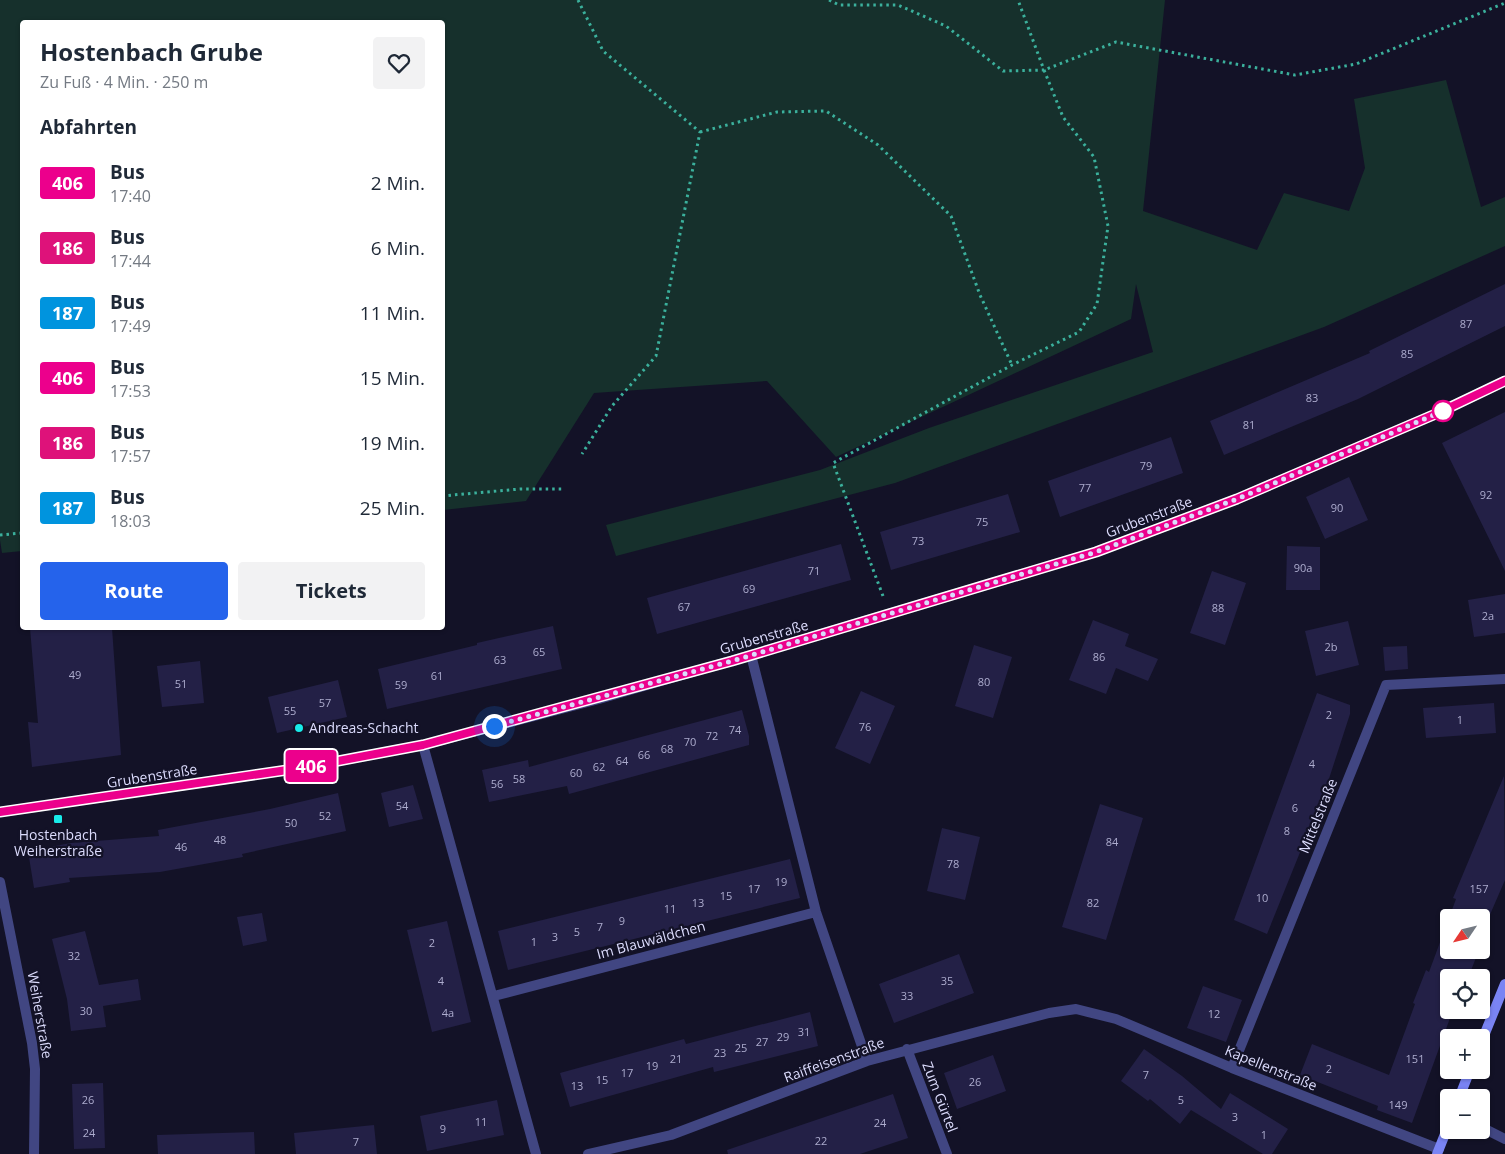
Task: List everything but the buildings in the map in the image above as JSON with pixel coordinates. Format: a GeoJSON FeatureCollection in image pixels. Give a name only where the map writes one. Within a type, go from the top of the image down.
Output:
{"type":"FeatureCollection","features":[{"type":"Feature","properties":{"kind":"street","name":"Grubenstraße"},"geometry":{"type":"LineString","coordinates":[[0,812],[301,768],[423,745],[599,699],[1096,552],[1237,499],[1438,413],[1505,381]]}},
{"type":"Feature","properties":{"kind":"street"},"geometry":{"type":"LineString","coordinates":[[751,655],[816,912],[867,1061]]}},
{"type":"Feature","properties":{"kind":"street","name":"Mittelstraße"},"geometry":{"type":"LineString","coordinates":[[1232,1068],[1386,685],[1505,679]]}},
{"type":"Feature","properties":{"kind":"street"},"geometry":{"type":"LineString","coordinates":[[423,745],[494,996],[536,1154]]}},
{"type":"Feature","properties":{"kind":"street","name":"Weiherstraße"},"geometry":{"type":"LineString","coordinates":[[0,882],[32,1043],[35,1069],[34,1154]]}},
{"type":"Feature","properties":{"kind":"street","name":"Im Blauwäldchen"},"geometry":{"type":"LineString","coordinates":[[494,996],[816,912]]}},
{"type":"Feature","properties":{"kind":"street"},"geometry":{"type":"LineString","coordinates":[[1487,1029],[1505,984]]}},
{"type":"Feature","properties":{"kind":"street","name":"Raiffeisenstraße"},"geometry":{"type":"LineString","coordinates":[[588,1154],[671,1135],[867,1061],[907,1049],[1049,1013],[1076,1009],[1093,1013]]}},
{"type":"Feature","properties":{"kind":"street","name":"Kapellenstraße"},"geometry":{"type":"LineString","coordinates":[[1093,1013],[1116,1019],[1438,1152]]}},
{"type":"Feature","properties":{"kind":"street","name":"Zum Gürtel"},"geometry":{"type":"LineString","coordinates":[[907,1049],[947,1154]]}},
{"type":"Feature","properties":{"kind":"street"},"geometry":{"type":"LineString","coordinates":[[1490,1132],[1505,1139]]}},
{"type":"Feature","properties":{"kind":"street"},"geometry":{"type":"LineString","coordinates":[[1438,1152],[1443,1139]]}},
{"type":"Feature","properties":{"kind":"path"},"geometry":{"type":"LineString","coordinates":[[578,0],[603,51],[700,132]]}},
{"type":"Feature","properties":{"kind":"path"},"geometry":{"type":"LineString","coordinates":[[829,0],[839,5],[898,5],[946,26],[1003,71],[1044,70],[1116,42],[1295,75],[1356,64],[1505,3]]}},
{"type":"Feature","properties":{"kind":"path"},"geometry":{"type":"LineString","coordinates":[[890,614],[833,463],[1012,365],[1080,332],[1097,304],[1108,226],[1094,157],[1063,117],[1018,0]]}},
{"type":"Feature","properties":{"kind":"path"},"geometry":{"type":"LineString","coordinates":[[700,132],[777,112],[826,110],[878,145],[951,216],[980,295],[1012,365]]}},
{"type":"Feature","properties":{"kind":"path"},"geometry":{"type":"LineString","coordinates":[[582,454],[612,406],[656,356],[700,132]]}},
{"type":"Feature","properties":{"kind":"path"},"geometry":{"type":"LineString","coordinates":[[445,496],[520,489],[565,489]]}},
{"type":"Feature","properties":{"kind":"path"},"geometry":{"type":"LineString","coordinates":[[0,535],[20,533]]}},
{"type":"Feature","properties":{"kind":"green space"},"geometry":{"type":"Polygon","coordinates":[[[0,0],[1165,0],[1143,211],[1257,250],[1284,193],[1349,211],[1365,168],[1354,99],[1446,80],[1481,207],[1505,197],[1505,246],[1324,327],[895,483],[616,556],[606,525],[820,470],[929,428],[1153,352],[1136,284],[1131,319],[836,457],[767,381],[594,393],[526,501],[445,510],[445,20],[20,20],[20,551],[2,553],[0,540],[0,0]]]}},
{"type":"Feature","properties":{"kind":"bus line","name":"406"},"geometry":{"type":"LineString","coordinates":[[0,812],[301,768],[423,745],[599,699],[732,661],[1096,552],[1237,499],[1438,413],[1505,381]]}},
{"type":"Feature","properties":{"kind":"place","name":"Andreas-Schacht"},"geometry":{"type":"Point","coordinates":[299,728]}},
{"type":"Feature","properties":{"kind":"place","name":"Hostenbach Weiherstraße"},"geometry":{"type":"Point","coordinates":[58,819]}},
{"type":"Feature","properties":{"kind":"route"},"geometry":{"type":"LineString","coordinates":[[494,726],[599,699],[732,661],[1096,552],[1237,499],[1443,411]]}}]}
